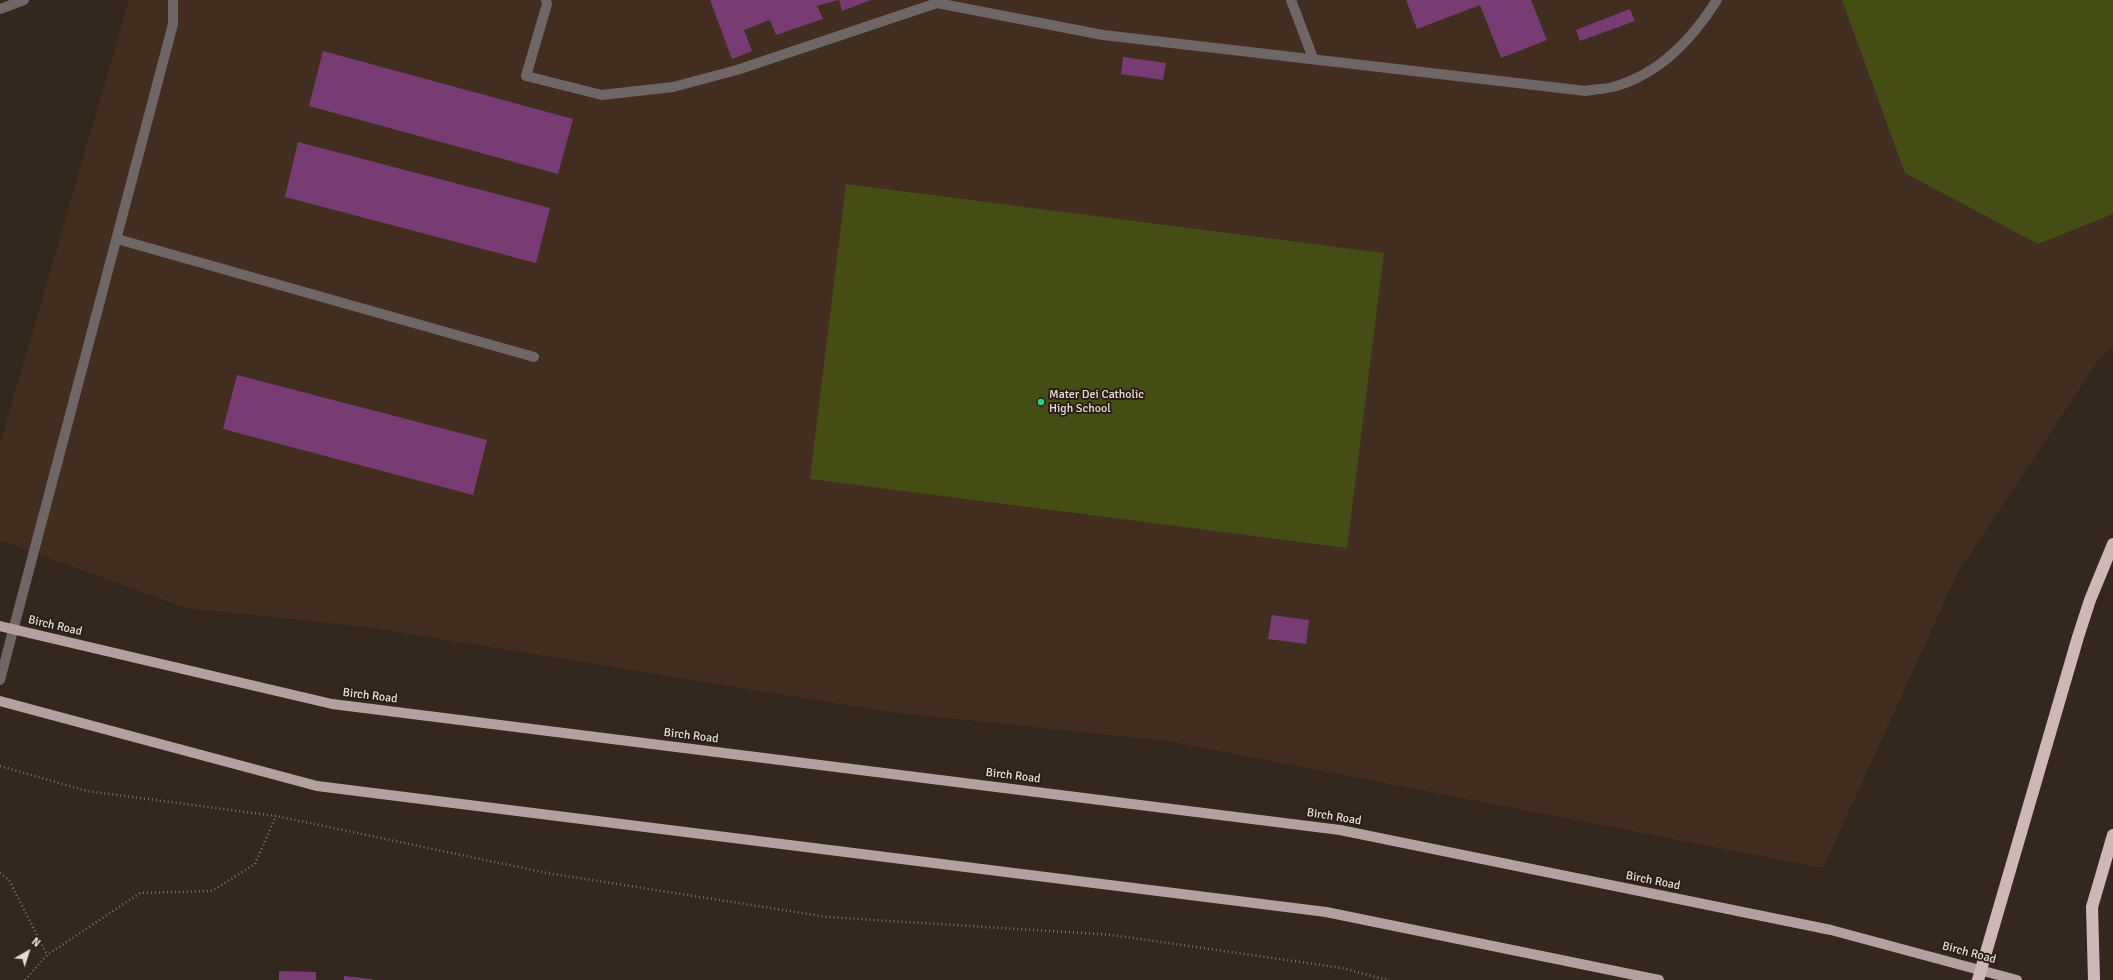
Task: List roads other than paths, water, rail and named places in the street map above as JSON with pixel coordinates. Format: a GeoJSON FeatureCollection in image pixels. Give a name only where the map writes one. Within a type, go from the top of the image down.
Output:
{"type":"FeatureCollection","features":[{"type":"Feature","properties":{"kind":"highway"},"geometry":{"type":"LineString","coordinates":[[1980,975],[2078,637],[2093,592],[2113,544]]}},
{"type":"Feature","properties":{"kind":"highway"},"geometry":{"type":"LineString","coordinates":[[2094,980],[2092,907],[2113,835]]}},
{"type":"Feature","properties":{"kind":"main road","name":"Birch Road"},"geometry":{"type":"LineString","coordinates":[[0,626],[332,704],[1340,830],[1830,930],[1980,975],[2017,980]]}},
{"type":"Feature","properties":{"kind":"main road"},"geometry":{"type":"LineString","coordinates":[[0,701],[317,786],[1326,912],[1659,980]]}},
{"type":"Feature","properties":{"kind":"lane"},"geometry":{"type":"LineString","coordinates":[[0,9],[24,0]]}},
{"type":"Feature","properties":{"kind":"lane"},"geometry":{"type":"LineString","coordinates":[[0,680],[15,630],[173,24],[173,0]]}},
{"type":"Feature","properties":{"kind":"lane"},"geometry":{"type":"LineString","coordinates":[[546,0],[547,4],[526,76],[602,95],[673,87],[737,70],[937,3],[1103,35],[1313,58],[1586,91],[1613,87],[1650,71],[1679,50],[1704,21],[1717,0]]}},
{"type":"Feature","properties":{"kind":"lane"},"geometry":{"type":"LineString","coordinates":[[1291,0],[1313,58]]}},
{"type":"Feature","properties":{"kind":"lane"},"geometry":{"type":"LineString","coordinates":[[117,239],[534,357]]}},
{"type":"Feature","properties":{"kind":"place","name":"Mater Dei Catholic High School"},"geometry":{"type":"Point","coordinates":[1041,402]}}]}
